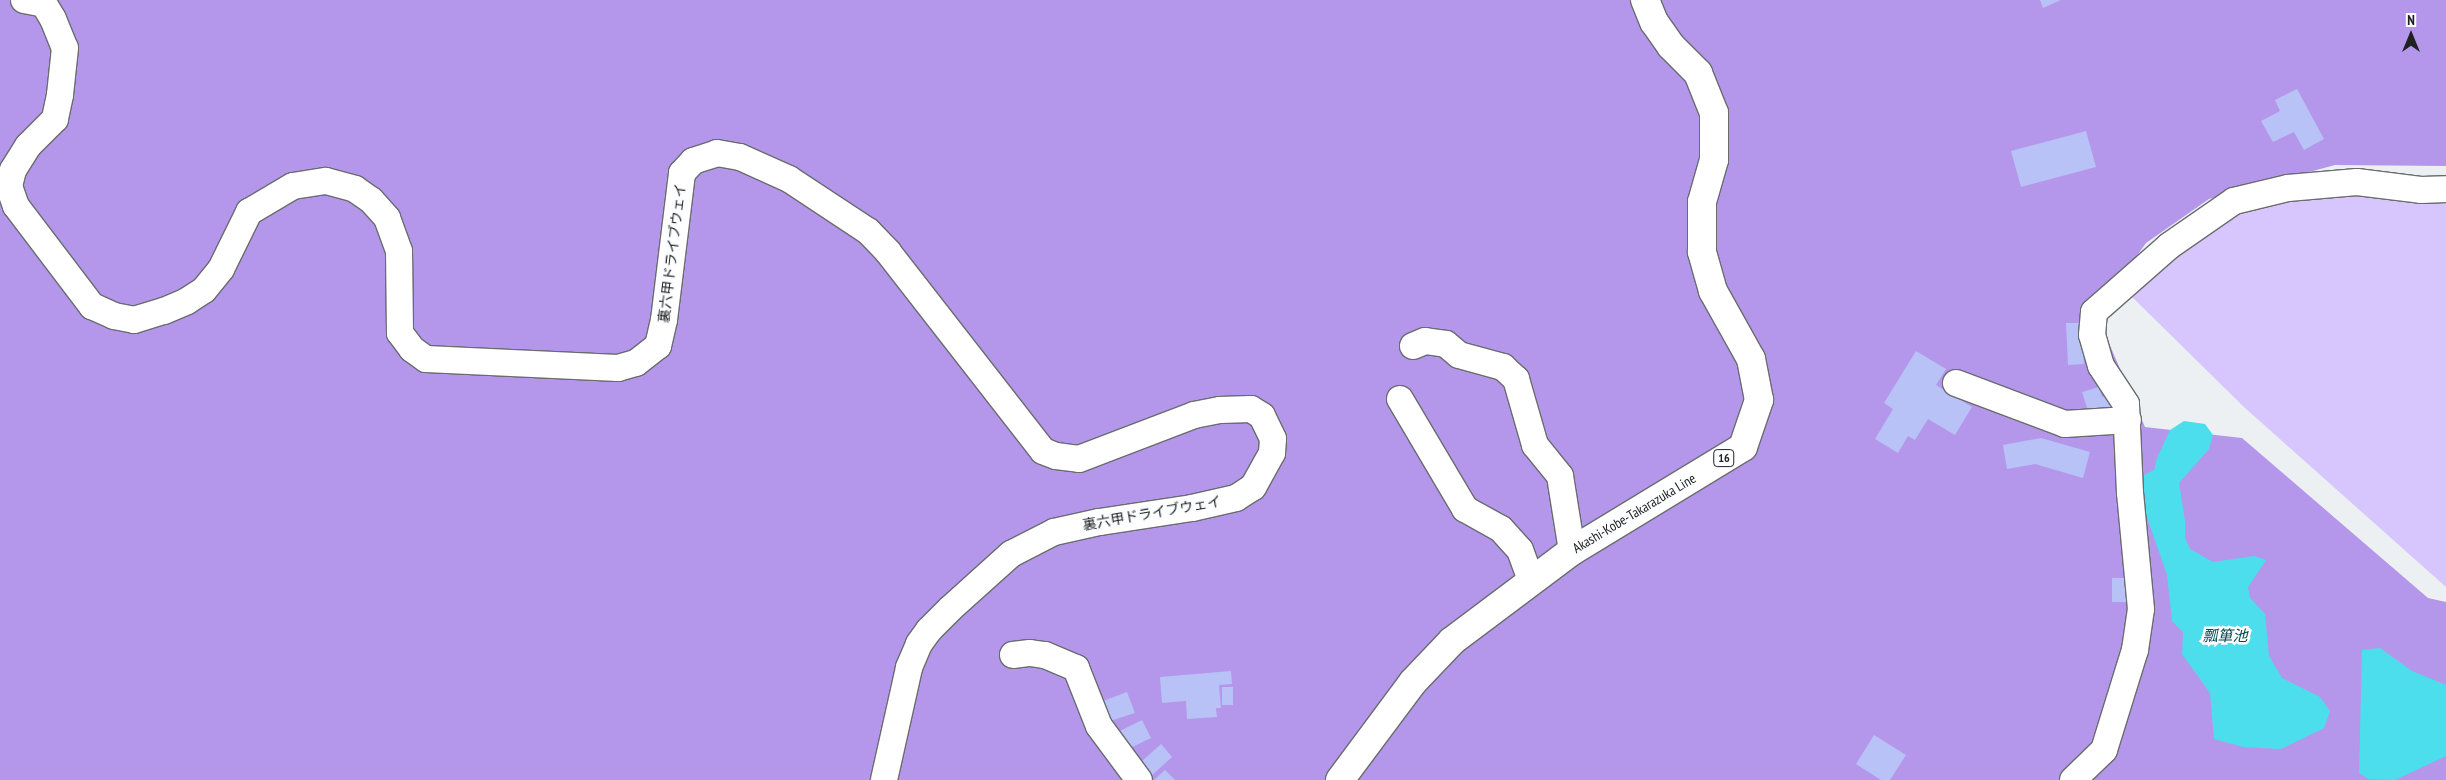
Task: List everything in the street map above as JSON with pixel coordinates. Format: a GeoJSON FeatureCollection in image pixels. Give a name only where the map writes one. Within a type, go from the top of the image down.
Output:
{"type":"FeatureCollection","features":[{"type":"Feature","properties":{"kind":"main road","name":"Akashi-Kobe-Takarazuka Line"},"geometry":{"type":"LineString","coordinates":[[1340,780],[1413,682],[1452,641],[1572,551],[1743,447],[1759,400],[1751,359],[1713,291],[1702,252],[1702,202],[1714,160],[1714,113],[1698,72],[1671,46],[1654,22],[1645,0]]}},
{"type":"Feature","properties":{"kind":"street","name":"裏六甲ドライブウェイ"},"geometry":{"type":"LineString","coordinates":[[24,0],[44,4],[53,19],[64,48],[60,95],[55,119],[28,146],[13,170],[9,186],[16,206],[92,306],[114,316],[134,320],[164,311],[187,301],[204,290],[221,269],[249,212],[293,186],[326,181],[355,189],[371,200],[387,218],[399,251],[400,333],[412,349],[426,359],[618,368],[636,364],[647,358],[658,346],[666,301],[682,174],[694,161],[716,153],[740,157],[789,179],[868,231],[888,252],[1044,451],[1056,456],[1079,459],[1194,415],[1220,410],[1251,409],[1262,416],[1273,439],[1272,453],[1253,487],[1236,498],[1192,508],[1100,522],[1054,532],[1011,554],[950,609],[929,630],[919,644],[909,668],[884,780]]}},
{"type":"Feature","properties":{"kind":"street"},"geometry":{"type":"LineString","coordinates":[[2073,780],[2104,750],[2135,650],[2141,609],[2130,493],[2126,404],[2101,366],[2092,335],[2094,312],[2169,246],[2234,201],[2288,188],[2357,182],[2421,190],[2446,189]]}},
{"type":"Feature","properties":{"kind":"street"},"geometry":{"type":"LineString","coordinates":[[1413,346],[1425,341],[1446,344],[1459,355],[1502,367],[1516,379],[1535,445],[1560,476],[1572,551]]}},
{"type":"Feature","properties":{"kind":"street"},"geometry":{"type":"LineString","coordinates":[[1956,383],[2065,424],[2128,420]]}},
{"type":"Feature","properties":{"kind":"street"},"geometry":{"type":"LineString","coordinates":[[1400,400],[1465,509],[1501,529],[1508,536],[1520,550],[1532,580]]}},
{"type":"Feature","properties":{"kind":"street"},"geometry":{"type":"LineString","coordinates":[[1013,655],[1030,653],[1045,655],[1076,668],[1100,726],[1139,780]]}},
{"type":"Feature","properties":{"kind":"shaded area"},"geometry":{"type":"Polygon","coordinates":[[[0,0],[2446,0],[2446,166],[2335,165],[2209,199],[2146,243],[2096,313],[2145,427],[2242,438],[2428,598],[2446,602],[2446,780],[0,780],[0,0]]]}},
{"type":"Feature","properties":{"kind":"shaded area"},"geometry":{"type":"Polygon","coordinates":[[[2446,192],[2446,587],[2245,408],[2125,290],[2243,207],[2294,194],[2446,192]]]}},
{"type":"Feature","properties":{"kind":"water","name":"瓢箪池"},"geometry":{"type":"Polygon","coordinates":[[[2184,421],[2205,424],[2213,435],[2209,449],[2179,483],[2185,521],[2185,538],[2190,549],[2213,562],[2254,556],[2266,560],[2248,587],[2250,598],[2265,614],[2269,656],[2282,678],[2320,697],[2330,711],[2324,728],[2281,749],[2243,747],[2214,739],[2210,693],[2182,654],[2183,632],[2172,621],[2167,575],[2141,500],[2140,477],[2154,470],[2157,458],[2170,430],[2184,421]]]}},
{"type":"Feature","properties":{"kind":"water"},"geometry":{"type":"Polygon","coordinates":[[[2380,648],[2412,671],[2446,685],[2446,756],[2395,780],[2368,779],[2359,773],[2362,650],[2380,648]]]}},
{"type":"Feature","properties":{"kind":"building"},"geometry":{"type":"Polygon","coordinates":[[[2040,0],[2061,0],[2043,8],[2040,0]]]}},
{"type":"Feature","properties":{"kind":"building"},"geometry":{"type":"Polygon","coordinates":[[[2297,89],[2324,139],[2304,150],[2294,132],[2273,142],[2261,121],[2280,111],[2275,100],[2297,89]]]}},
{"type":"Feature","properties":{"kind":"building"},"geometry":{"type":"Polygon","coordinates":[[[2086,131],[2096,167],[2021,187],[2011,151],[2086,131]]]}},
{"type":"Feature","properties":{"kind":"building"},"geometry":{"type":"Polygon","coordinates":[[[2066,323],[2082,323],[2084,364],[2068,365],[2066,323]]]}},
{"type":"Feature","properties":{"kind":"building"},"geometry":{"type":"Polygon","coordinates":[[[1916,351],[1946,369],[1936,385],[1972,407],[1955,435],[1928,419],[1915,440],[1908,436],[1898,453],[1875,439],[1893,409],[1884,403],[1916,351]]]}},
{"type":"Feature","properties":{"kind":"building"},"geometry":{"type":"Polygon","coordinates":[[[2099,387],[2102,397],[2109,395],[2114,410],[2090,417],[2082,392],[2099,387]]]}},
{"type":"Feature","properties":{"kind":"building"},"geometry":{"type":"Polygon","coordinates":[[[2041,438],[2090,452],[2083,478],[2035,464],[2007,469],[2003,445],[2041,438]]]}},
{"type":"Feature","properties":{"kind":"building"},"geometry":{"type":"Polygon","coordinates":[[[2112,578],[2133,578],[2133,602],[2112,602],[2112,578]]]}},
{"type":"Feature","properties":{"kind":"building"},"geometry":{"type":"Polygon","coordinates":[[[1231,671],[1232,684],[1219,685],[1221,708],[1216,708],[1217,717],[1187,719],[1186,701],[1162,703],[1160,677],[1231,671]]]}},
{"type":"Feature","properties":{"kind":"building"},"geometry":{"type":"Polygon","coordinates":[[[1222,687],[1233,687],[1233,705],[1222,705],[1222,687]]]}},
{"type":"Feature","properties":{"kind":"building"},"geometry":{"type":"Polygon","coordinates":[[[1127,692],[1135,713],[1110,721],[1103,701],[1127,692]]]}},
{"type":"Feature","properties":{"kind":"building"},"geometry":{"type":"Polygon","coordinates":[[[1142,720],[1151,738],[1128,749],[1120,731],[1142,720]]]}},
{"type":"Feature","properties":{"kind":"building"},"geometry":{"type":"Polygon","coordinates":[[[1874,735],[1906,755],[1890,780],[1881,780],[1856,764],[1874,735]]]}},
{"type":"Feature","properties":{"kind":"building"},"geometry":{"type":"Polygon","coordinates":[[[1161,744],[1172,757],[1151,776],[1140,763],[1161,744]]]}},
{"type":"Feature","properties":{"kind":"building"},"geometry":{"type":"Polygon","coordinates":[[[1165,770],[1175,780],[1154,780],[1165,770]]]}}]}
